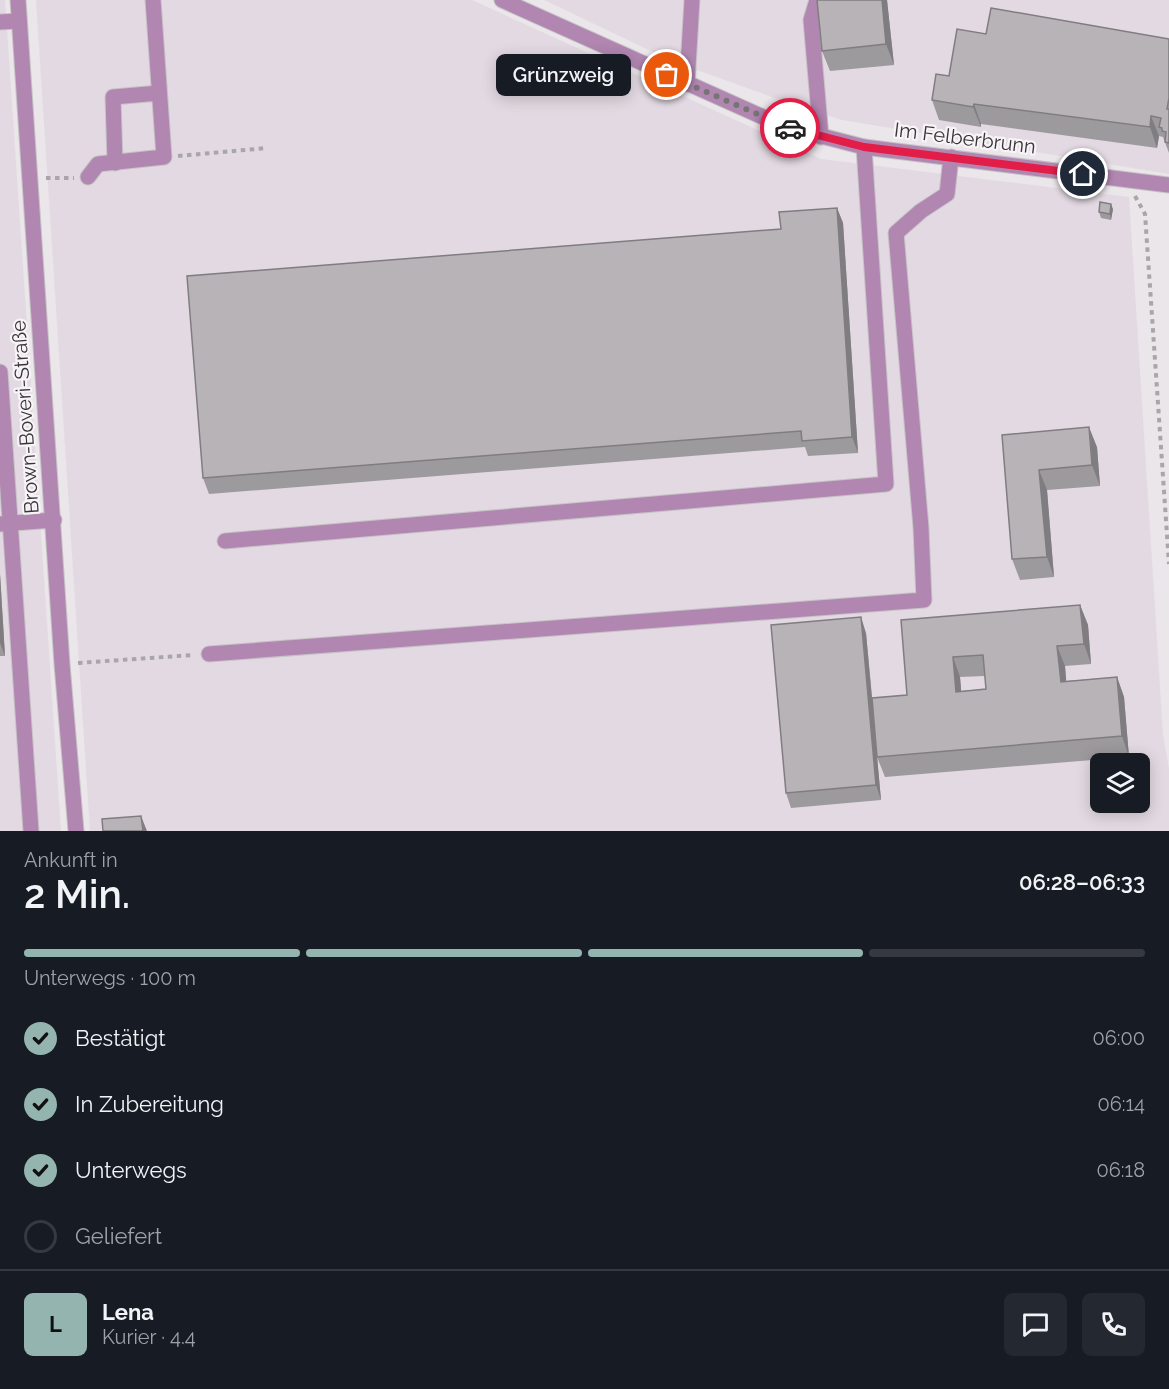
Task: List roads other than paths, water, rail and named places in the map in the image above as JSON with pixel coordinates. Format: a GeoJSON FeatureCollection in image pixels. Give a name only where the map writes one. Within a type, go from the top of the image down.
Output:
{"type":"FeatureCollection","features":[{"type":"Feature","properties":{"kind":"street","name":"Brown-Boveri-Straße"},"geometry":{"type":"LineString","coordinates":[[18,0],[62,664],[76,831]]}},
{"type":"Feature","properties":{"kind":"street"},"geometry":{"type":"LineString","coordinates":[[88,177],[98,164],[164,157],[153,0]]}},
{"type":"Feature","properties":{"kind":"street"},"geometry":{"type":"LineString","coordinates":[[225,541],[886,484],[864,147],[783,126],[502,0]]}},
{"type":"Feature","properties":{"kind":"street"},"geometry":{"type":"LineString","coordinates":[[687,84],[692,0]]}},
{"type":"Feature","properties":{"kind":"street"},"geometry":{"type":"LineString","coordinates":[[817,0],[811,20],[821,137]]}},
{"type":"Feature","properties":{"kind":"street"},"geometry":{"type":"LineString","coordinates":[[0,22],[18,21]]}},
{"type":"Feature","properties":{"kind":"street"},"geometry":{"type":"LineString","coordinates":[[115,163],[114,98],[159,93]]}},
{"type":"Feature","properties":{"kind":"street","name":"Im Felberbrunn"},"geometry":{"type":"LineString","coordinates":[[864,147],[1169,185]]}},
{"type":"Feature","properties":{"kind":"street"},"geometry":{"type":"LineString","coordinates":[[209,654],[924,600],[921,528],[896,233],[921,211],[946,194],[951,157]]}},
{"type":"Feature","properties":{"kind":"street"},"geometry":{"type":"LineString","coordinates":[[0,372],[5,523],[31,831]]}},
{"type":"Feature","properties":{"kind":"street"},"geometry":{"type":"LineString","coordinates":[[5,523],[54,520]]}},
{"type":"Feature","properties":{"kind":"place","name":"Grünzweig"},"geometry":{"type":"Point","coordinates":[667,75]}}]}
